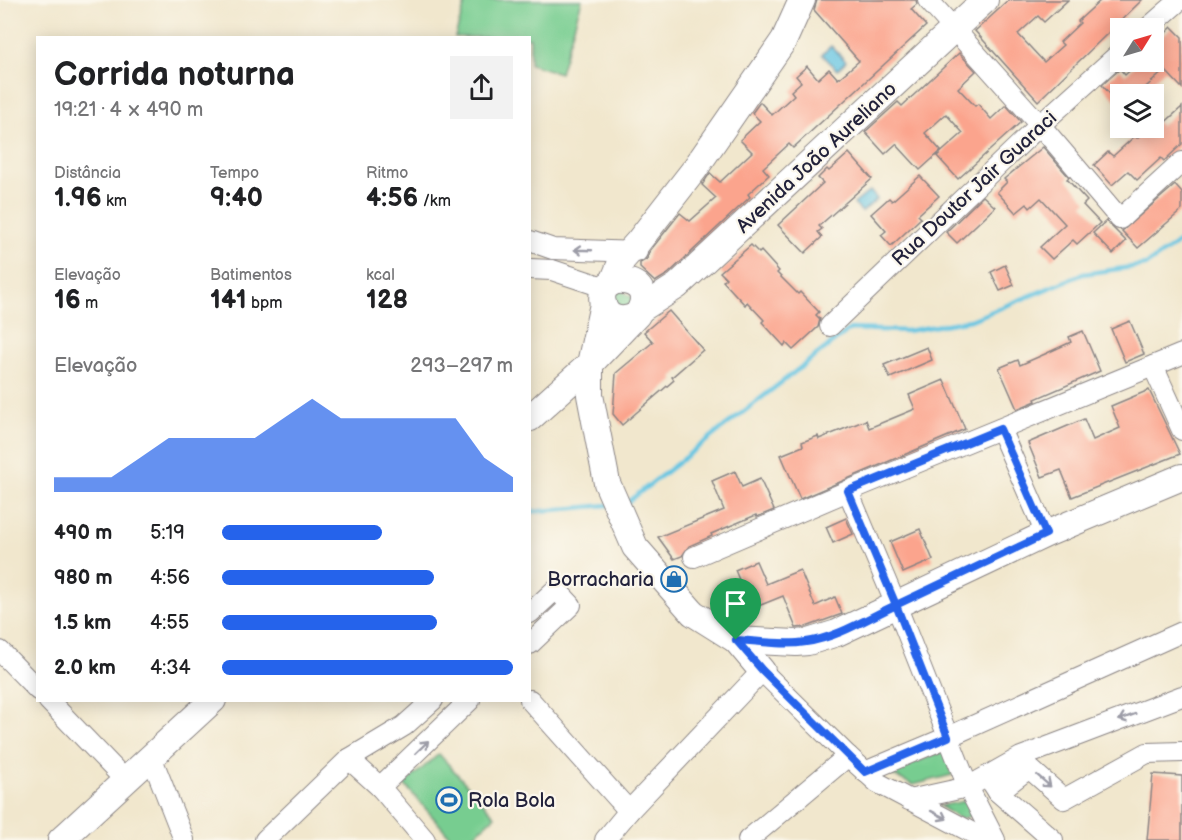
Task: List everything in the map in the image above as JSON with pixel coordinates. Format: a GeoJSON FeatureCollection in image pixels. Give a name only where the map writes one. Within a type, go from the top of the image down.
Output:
{"type":"FeatureCollection","features":[{"type":"Feature","properties":{"kind":"main road"},"geometry":{"type":"LineString","coordinates":[[531,417],[590,364],[624,296],[618,266],[635,248],[694,171],[784,40],[802,0]]}},
{"type":"Feature","properties":{"kind":"main road","name":"Avenida João Aureliano"},"geometry":{"type":"LineString","coordinates":[[624,296],[677,286],[986,0]]}},
{"type":"Feature","properties":{"kind":"main road"},"geometry":{"type":"LineString","coordinates":[[624,296],[590,364],[590,395],[607,483],[635,547],[693,612],[715,629],[736,640],[762,670]]}},
{"type":"Feature","properties":{"kind":"main road"},"geometry":{"type":"LineString","coordinates":[[736,640],[796,643],[808,642],[837,633],[1046,534],[1182,477]]}},
{"type":"Feature","properties":{"kind":"main road"},"geometry":{"type":"LineString","coordinates":[[61,840],[211,702]]}},
{"type":"Feature","properties":{"kind":"street"},"geometry":{"type":"LineString","coordinates":[[928,0],[1040,125],[1120,219],[1182,162]]}},
{"type":"Feature","properties":{"kind":"street"},"geometry":{"type":"LineString","coordinates":[[1159,18],[1180,0]]}},
{"type":"Feature","properties":{"kind":"street","name":"Rua Doutor Jair Guaraci"},"geometry":{"type":"LineString","coordinates":[[830,326],[1040,125],[1110,62]]}},
{"type":"Feature","properties":{"kind":"street"},"geometry":{"type":"LineString","coordinates":[[531,241],[553,249],[635,248]]}},
{"type":"Feature","properties":{"kind":"street"},"geometry":{"type":"LineString","coordinates":[[552,270],[553,249]]}},
{"type":"Feature","properties":{"kind":"street"},"geometry":{"type":"LineString","coordinates":[[531,269],[552,270],[624,296]]}},
{"type":"Feature","properties":{"kind":"street"},"geometry":{"type":"LineString","coordinates":[[694,557],[1182,354]]}},
{"type":"Feature","properties":{"kind":"street"},"geometry":{"type":"LineString","coordinates":[[1153,366],[1182,430]]}},
{"type":"Feature","properties":{"kind":"street"},"geometry":{"type":"LineString","coordinates":[[1000,429],[1046,534]]}},
{"type":"Feature","properties":{"kind":"street"},"geometry":{"type":"LineString","coordinates":[[848,491],[969,787],[974,832]]}},
{"type":"Feature","properties":{"kind":"street"},"geometry":{"type":"LineString","coordinates":[[531,613],[556,589],[571,605],[531,643]]}},
{"type":"Feature","properties":{"kind":"street"},"geometry":{"type":"LineString","coordinates":[[865,772],[1182,632]]}},
{"type":"Feature","properties":{"kind":"street"},"geometry":{"type":"LineString","coordinates":[[0,651],[36,688]]}},
{"type":"Feature","properties":{"kind":"street"},"geometry":{"type":"LineString","coordinates":[[605,840],[629,811],[762,670],[878,783],[974,832],[995,840]]}},
{"type":"Feature","properties":{"kind":"street"},"geometry":{"type":"LineString","coordinates":[[993,784],[1021,757],[1182,696]]}},
{"type":"Feature","properties":{"kind":"street"},"geometry":{"type":"LineString","coordinates":[[531,701],[629,811]]}},
{"type":"Feature","properties":{"kind":"street"},"geometry":{"type":"LineString","coordinates":[[50,702],[125,780]]}},
{"type":"Feature","properties":{"kind":"street"},"geometry":{"type":"LineString","coordinates":[[265,840],[349,759],[404,726],[431,702]]}},
{"type":"Feature","properties":{"kind":"street"},"geometry":{"type":"LineString","coordinates":[[380,788],[468,702]]}},
{"type":"Feature","properties":{"kind":"street"},"geometry":{"type":"LineString","coordinates":[[909,800],[993,784],[1029,768],[1064,799],[1125,763],[1147,753],[1182,752]]}},
{"type":"Feature","properties":{"kind":"street"},"geometry":{"type":"LineString","coordinates":[[151,756],[184,840]]}},
{"type":"Feature","properties":{"kind":"street"},"geometry":{"type":"LineString","coordinates":[[748,840],[848,756]]}},
{"type":"Feature","properties":{"kind":"street"},"geometry":{"type":"LineString","coordinates":[[349,759],[380,788],[425,840]]}},
{"type":"Feature","properties":{"kind":"street"},"geometry":{"type":"LineString","coordinates":[[993,784],[1053,840]]}},
{"type":"Feature","properties":{"kind":"green space"},"geometry":{"type":"Polygon","coordinates":[[[466,0],[582,0],[560,73],[531,64],[531,36],[455,36],[466,0]]]}},
{"type":"Feature","properties":{"kind":"green space"},"geometry":{"type":"Polygon","coordinates":[[[619,289],[634,299],[623,313],[610,297],[619,289]]]}},
{"type":"Feature","properties":{"kind":"green space"},"geometry":{"type":"Polygon","coordinates":[[[947,750],[952,775],[913,785],[888,773],[947,750]]]}},
{"type":"Feature","properties":{"kind":"green space","name":"Rola Bola"},"geometry":{"type":"Polygon","coordinates":[[[439,754],[495,816],[469,840],[453,840],[404,784],[439,754]]]}},
{"type":"Feature","properties":{"kind":"green space"},"geometry":{"type":"Polygon","coordinates":[[[969,800],[974,815],[960,819],[940,806],[969,800]]]}},
{"type":"Feature","properties":{"kind":"water"},"geometry":{"type":"Polygon","coordinates":[[[831,46],[846,61],[837,70],[822,54],[831,46]]]}},
{"type":"Feature","properties":{"kind":"water"},"geometry":{"type":"Polygon","coordinates":[[[870,191],[877,199],[862,212],[854,204],[870,191]]]}},
{"type":"Feature","properties":{"kind":"building"},"geometry":{"type":"Polygon","coordinates":[[[817,0],[916,0],[917,4],[911,9],[926,26],[793,148],[789,144],[763,168],[769,175],[748,194],[750,197],[668,274],[655,282],[640,268],[640,263],[647,259],[649,252],[680,213],[690,221],[716,198],[702,185],[710,173],[720,182],[752,152],[740,140],[760,121],[752,113],[760,102],[772,115],[794,95],[791,91],[801,82],[796,76],[807,66],[818,79],[829,69],[838,79],[859,61],[814,10],[817,0]]]}},
{"type":"Feature","properties":{"kind":"building"},"geometry":{"type":"Polygon","coordinates":[[[1009,0],[1068,0],[1044,22],[1038,16],[1018,34],[1044,62],[1063,45],[1060,42],[1080,23],[1078,21],[1101,0],[1142,0],[1123,18],[1110,18],[1110,31],[1038,101],[975,31],[1009,0]]]}},
{"type":"Feature","properties":{"kind":"building"},"geometry":{"type":"Polygon","coordinates":[[[1172,27],[1182,37],[1182,88],[1164,71],[1164,35],[1172,27]]]}},
{"type":"Feature","properties":{"kind":"building"},"geometry":{"type":"Polygon","coordinates":[[[959,53],[976,71],[958,88],[975,106],[978,104],[991,119],[1006,105],[1021,122],[958,179],[937,156],[963,133],[946,114],[925,133],[941,151],[920,170],[896,144],[885,154],[865,132],[898,102],[902,106],[959,53]]]}},
{"type":"Feature","properties":{"kind":"building"},"geometry":{"type":"Polygon","coordinates":[[[1117,72],[1122,72],[1125,75],[1128,72],[1163,72],[1149,84],[1110,84],[1110,94],[1102,85],[1117,72]]]}},
{"type":"Feature","properties":{"kind":"building"},"geometry":{"type":"Polygon","coordinates":[[[1182,107],[1182,144],[1164,161],[1161,158],[1137,180],[1128,171],[1112,185],[1094,165],[1108,152],[1113,156],[1133,138],[1164,138],[1164,123],[1182,107]]]}},
{"type":"Feature","properties":{"kind":"building"},"geometry":{"type":"Polygon","coordinates":[[[1043,147],[1087,201],[1083,205],[1100,223],[1077,244],[1073,240],[1052,259],[1040,247],[1065,224],[1041,198],[1030,208],[1027,204],[1016,213],[997,192],[1007,182],[1004,179],[1043,147]]]}},
{"type":"Feature","properties":{"kind":"building"},"geometry":{"type":"Polygon","coordinates":[[[849,153],[872,179],[819,226],[822,229],[818,232],[822,237],[805,253],[778,225],[823,183],[818,178],[849,153]]]}},
{"type":"Feature","properties":{"kind":"building"},"geometry":{"type":"Polygon","coordinates":[[[920,176],[939,196],[918,215],[921,218],[891,246],[881,235],[886,231],[871,214],[889,198],[892,201],[920,176]]]}},
{"type":"Feature","properties":{"kind":"building"},"geometry":{"type":"Polygon","coordinates":[[[1175,185],[1182,193],[1182,210],[1138,248],[1122,231],[1175,185]]]}},
{"type":"Feature","properties":{"kind":"building"},"geometry":{"type":"Polygon","coordinates":[[[983,196],[995,207],[957,243],[946,232],[983,196]]]}},
{"type":"Feature","properties":{"kind":"building"},"geometry":{"type":"Polygon","coordinates":[[[1106,221],[1126,241],[1113,254],[1093,233],[1106,221]]]}},
{"type":"Feature","properties":{"kind":"building"},"geometry":{"type":"Polygon","coordinates":[[[751,245],[759,253],[761,251],[779,271],[777,273],[819,312],[816,315],[820,319],[818,327],[793,350],[786,343],[784,346],[762,322],[764,320],[747,302],[745,305],[723,281],[726,278],[720,272],[751,245]]]}},
{"type":"Feature","properties":{"kind":"building"},"geometry":{"type":"Polygon","coordinates":[[[1005,265],[1014,285],[1000,291],[991,272],[1005,265]]]}},
{"type":"Feature","properties":{"kind":"building"},"geometry":{"type":"Polygon","coordinates":[[[669,311],[703,350],[672,377],[674,380],[622,425],[613,414],[616,373],[653,342],[644,332],[669,311]]]}},
{"type":"Feature","properties":{"kind":"building"},"geometry":{"type":"Polygon","coordinates":[[[1130,321],[1144,354],[1125,362],[1111,329],[1130,321]]]}},
{"type":"Feature","properties":{"kind":"building"},"geometry":{"type":"Polygon","coordinates":[[[1083,331],[1100,371],[1017,409],[999,368],[1018,360],[1020,365],[1045,354],[1071,342],[1069,337],[1083,331]]]}},
{"type":"Feature","properties":{"kind":"building"},"geometry":{"type":"Polygon","coordinates":[[[927,347],[932,360],[890,378],[884,365],[927,347]]]}},
{"type":"Feature","properties":{"kind":"building"},"geometry":{"type":"Polygon","coordinates":[[[944,380],[965,429],[800,499],[781,455],[803,446],[802,442],[818,436],[819,439],[866,420],[869,428],[915,409],[909,395],[944,380]]]}},
{"type":"Feature","properties":{"kind":"building"},"geometry":{"type":"Polygon","coordinates":[[[1149,390],[1180,454],[1072,497],[1061,470],[1042,477],[1028,443],[1084,419],[1093,440],[1120,428],[1111,406],[1149,390]]]}},
{"type":"Feature","properties":{"kind":"building"},"geometry":{"type":"Polygon","coordinates":[[[735,471],[742,487],[760,479],[774,510],[711,534],[712,536],[689,546],[682,556],[674,559],[658,537],[724,510],[712,481],[735,471]]]}},
{"type":"Feature","properties":{"kind":"building"},"geometry":{"type":"Polygon","coordinates":[[[846,518],[853,534],[833,543],[826,527],[846,518]]]}},
{"type":"Feature","properties":{"kind":"building"},"geometry":{"type":"Polygon","coordinates":[[[920,529],[933,560],[903,573],[890,542],[920,529]]]}},
{"type":"Feature","properties":{"kind":"building"},"geometry":{"type":"Polygon","coordinates":[[[756,561],[766,584],[800,570],[815,606],[835,597],[842,614],[806,627],[796,628],[783,596],[751,609],[735,570],[756,561]]]}},
{"type":"Feature","properties":{"kind":"building"},"geometry":{"type":"Polygon","coordinates":[[[1153,774],[1182,776],[1182,840],[1147,840],[1153,774]]]}},
{"type":"Feature","properties":{"kind":"waterway"},"geometry":{"type":"LineString","coordinates":[[625,504],[850,329],[907,331],[971,320],[1083,274],[1146,265],[1182,240]]}},
{"type":"Feature","properties":{"kind":"waterway"},"geometry":{"type":"LineString","coordinates":[[531,512],[608,505]]}},
{"type":"Feature","properties":{"kind":"place","name":"Borracharia"},"geometry":{"type":"Point","coordinates":[674,579]}},
{"type":"Feature","properties":{"kind":"place","name":"Rola Bola"},"geometry":{"type":"Point","coordinates":[449,800]}},
{"type":"Feature","properties":{"kind":"route"},"geometry":{"type":"LineString","coordinates":[[736,640],[762,670],[865,772],[948,737],[896,605],[1046,534],[1000,429],[848,491],[896,605],[837,633],[808,642],[736,640]]}}]}
